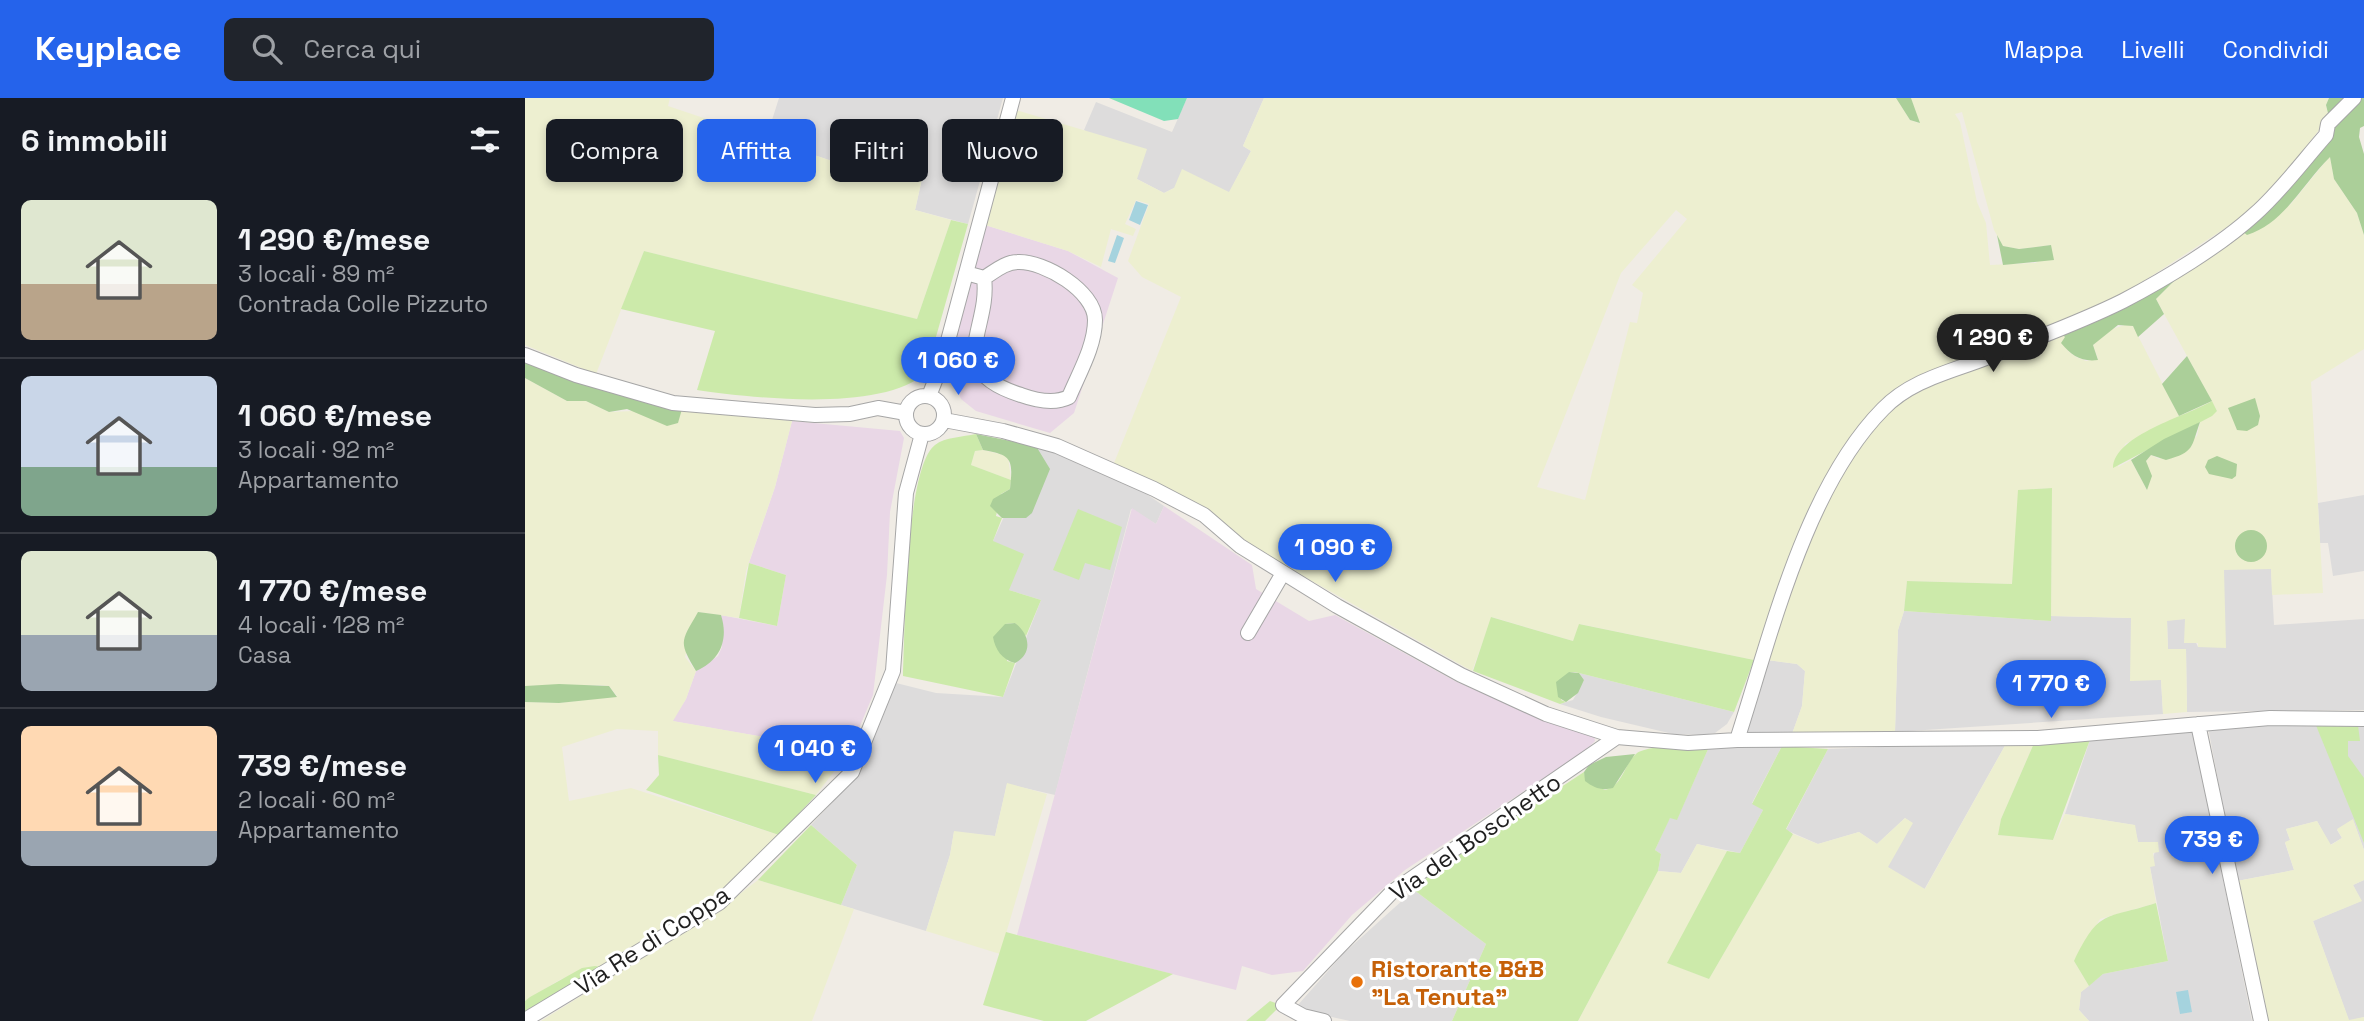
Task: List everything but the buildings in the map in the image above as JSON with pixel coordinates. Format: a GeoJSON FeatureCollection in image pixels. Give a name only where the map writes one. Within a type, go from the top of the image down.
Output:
{"type":"FeatureCollection","features":[{"type":"Feature","properties":{"kind":"street"},"geometry":{"type":"LineString","coordinates":[[929,396],[941,363],[1013,98]]}},
{"type":"Feature","properties":{"kind":"street"},"geometry":{"type":"LineString","coordinates":[[1737,740],[1798,552],[1838,470],[1860,435],[1884,407],[1914,385],[1940,373],[2123,301],[2201,253],[2257,213],[2326,135],[2328,124],[2354,98]]}},
{"type":"Feature","properties":{"kind":"street"},"geometry":{"type":"LineString","coordinates":[[966,273],[984,278],[1005,265],[1017,262],[1032,264],[1059,276],[1092,304],[1095,317],[1093,337],[1069,397],[1061,401],[1021,395],[999,386],[978,369],[973,352],[987,298],[984,278]]}},
{"type":"Feature","properties":{"kind":"street"},"geometry":{"type":"LineString","coordinates":[[525,355],[576,376],[673,403],[815,415],[850,414],[878,408],[906,413]]}},
{"type":"Feature","properties":{"kind":"street"},"geometry":{"type":"LineString","coordinates":[[929,396],[940,402],[944,420],[938,429],[922,434],[912,428],[906,413],[913,399],[929,396]]}},
{"type":"Feature","properties":{"kind":"street"},"geometry":{"type":"LineString","coordinates":[[944,420],[1003,431],[1057,446],[1102,464],[1204,516],[1240,546],[1283,573],[1461,675],[1546,714],[1616,737],[1688,743],[1737,740],[2038,738],[2270,718],[2364,719]]}},
{"type":"Feature","properties":{"kind":"street","name":"Via Re di Coppa"},"geometry":{"type":"LineString","coordinates":[[525,1020],[719,903],[852,772],[893,671],[906,493],[922,434]]}},
{"type":"Feature","properties":{"kind":"street"},"geometry":{"type":"LineString","coordinates":[[1248,633],[1283,573]]}},
{"type":"Feature","properties":{"kind":"street"},"geometry":{"type":"LineString","coordinates":[[2198,724],[2261,1021]]}},
{"type":"Feature","properties":{"kind":"street","name":"Via del Boschetto"},"geometry":{"type":"LineString","coordinates":[[1324,1021],[1303,1016],[1283,1005],[1392,892],[1616,737]]}},
{"type":"Feature","properties":{"kind":"shaded area"},"geometry":{"type":"Polygon","coordinates":[[[779,98],[1003,98],[997,119],[942,119],[942,182],[980,182],[968,224],[915,210],[921,182],[928,182],[928,119],[830,119],[830,160],[816,156],[816,119],[772,119],[779,98]]]}},
{"type":"Feature","properties":{"kind":"shaded area"},"geometry":{"type":"Polygon","coordinates":[[[1187,98],[1264,98],[1243,146],[1251,151],[1229,193],[1174,188],[1164,193],[1137,179],[1084,130],[1096,102],[1172,132],[1187,98]]]}},
{"type":"Feature","properties":{"kind":"shaded area"},"geometry":{"type":"Polygon","coordinates":[[[985,225],[1068,251],[1118,278],[1074,413],[1050,433],[976,411],[961,399],[947,368],[985,225]]]}},
{"type":"Feature","properties":{"kind":"shaded area"},"geometry":{"type":"Polygon","coordinates":[[[792,421],[900,431],[904,438],[890,512],[887,575],[873,695],[849,752],[672,721],[686,699],[696,671],[718,656],[722,647],[721,615],[777,626],[786,575],[749,563],[775,487],[792,421]]]}},
{"type":"Feature","properties":{"kind":"shaded area"},"geometry":{"type":"Polygon","coordinates":[[[1036,446],[1132,484],[1164,506],[1156,524],[1131,509],[1055,795],[1007,784],[995,836],[954,832],[950,855],[926,931],[841,905],[857,865],[811,825],[858,775],[896,683],[936,693],[1003,697],[1041,600],[1009,590],[993,541],[1036,446]]]}},
{"type":"Feature","properties":{"kind":"shaded area"},"geometry":{"type":"Polygon","coordinates":[[[2364,495],[2364,571],[2333,576],[2328,543],[2320,543],[2318,503],[2364,495]]]}},
{"type":"Feature","properties":{"kind":"shaded area"},"geometry":{"type":"Polygon","coordinates":[[[1164,506],[1252,565],[1256,589],[1309,621],[1335,615],[1455,681],[1530,714],[1594,734],[1595,741],[1586,750],[1405,870],[1352,915],[1303,971],[1272,975],[1242,966],[1236,990],[1017,935],[1132,508],[1156,524],[1164,506]]]}},
{"type":"Feature","properties":{"kind":"shaded area"},"geometry":{"type":"Polygon","coordinates":[[[2224,569],[2271,569],[2274,625],[2364,619],[2364,710],[2187,712],[2186,649],[2168,649],[2167,620],[2185,619],[2198,647],[2224,569]]]}},
{"type":"Feature","properties":{"kind":"shaded area"},"geometry":{"type":"Polygon","coordinates":[[[1904,611],[2051,621],[2051,616],[2131,618],[2132,640],[2161,680],[2163,714],[1895,732],[1898,630],[1904,611]]]}},
{"type":"Feature","properties":{"kind":"shaded area"},"geometry":{"type":"Polygon","coordinates":[[[1767,660],[1797,664],[1805,671],[1802,706],[1792,734],[1745,732],[1767,660]]]}},
{"type":"Feature","properties":{"kind":"shaded area"},"geometry":{"type":"Polygon","coordinates":[[[1579,673],[1734,712],[1727,724],[1715,733],[1701,735],[1673,734],[1601,717],[1560,704],[1573,700],[1584,680],[1579,673]]]}},
{"type":"Feature","properties":{"kind":"shaded area"},"geometry":{"type":"Polygon","coordinates":[[[2242,723],[2364,726],[2364,850],[2353,820],[2337,830],[2342,838],[2330,845],[2317,821],[2286,829],[2290,840],[2285,843],[2294,870],[2237,881],[2208,727],[2242,723]]]}},
{"type":"Feature","properties":{"kind":"shaded area"},"geometry":{"type":"Polygon","coordinates":[[[2192,728],[2252,1021],[2089,1021],[2079,1010],[2081,992],[2103,974],[2168,961],[2150,867],[2158,842],[2138,842],[2134,825],[2065,814],[2091,737],[2192,728]]]}},
{"type":"Feature","properties":{"kind":"shaded area"},"geometry":{"type":"Polygon","coordinates":[[[2007,742],[1924,890],[1887,867],[1912,823],[1905,818],[1877,844],[1859,832],[1818,844],[1786,830],[1828,749],[2007,742]]]}},
{"type":"Feature","properties":{"kind":"shaded area"},"geometry":{"type":"Polygon","coordinates":[[[1782,746],[1752,803],[1763,810],[1740,853],[1697,844],[1681,873],[1658,871],[1661,854],[1655,850],[1670,817],[1677,819],[1709,747],[1782,746]]]}},
{"type":"Feature","properties":{"kind":"shaded area"},"geometry":{"type":"Polygon","coordinates":[[[2364,880],[2364,1017],[2349,1021],[2313,921],[2361,901],[2353,885],[2364,880]]]}},
{"type":"Feature","properties":{"kind":"shaded area"},"geometry":{"type":"Polygon","coordinates":[[[1414,890],[1486,944],[1452,1021],[1350,1021],[1300,1010],[1297,1006],[1344,953],[1414,890]]]}},
{"type":"Feature","properties":{"kind":"green space"},"geometry":{"type":"Polygon","coordinates":[[[525,98],[670,98],[668,106],[707,119],[697,119],[697,182],[816,182],[816,156],[830,160],[830,182],[921,182],[915,210],[951,220],[917,319],[644,251],[596,374],[525,345],[525,98]]]}},
{"type":"Feature","properties":{"kind":"green space"},"geometry":{"type":"Polygon","coordinates":[[[1109,98],[1187,98],[1178,119],[1164,121],[1109,98]]]}},
{"type":"Feature","properties":{"kind":"green space"},"geometry":{"type":"Polygon","coordinates":[[[1264,98],[1896,98],[1910,120],[1919,123],[1911,98],[2329,98],[2326,105],[2329,117],[2288,170],[2241,218],[2110,301],[2036,334],[1911,379],[1880,402],[1853,436],[1787,569],[1754,660],[1580,624],[1573,641],[1492,617],[1472,671],[1262,553],[1199,505],[1114,463],[1181,297],[1142,277],[1128,261],[1149,204],[1136,200],[1125,224],[1136,229],[1133,236],[1111,229],[1101,267],[1068,251],[985,225],[997,182],[1063,182],[1063,124],[1147,149],[1137,179],[1164,193],[1174,188],[1182,169],[1229,192],[1251,151],[1243,146],[1264,98]],[[1962,112],[1955,114],[1960,122],[1977,202],[1986,223],[1990,265],[2036,263],[2051,245],[2019,249],[2003,246],[1994,230],[1962,112]],[[1676,210],[1621,273],[1537,487],[1585,500],[1630,322],[1637,323],[1643,293],[1632,285],[1687,219],[1676,210]]]}},
{"type":"Feature","properties":{"kind":"green space"},"geometry":{"type":"Polygon","coordinates":[[[1896,98],[1911,98],[1920,123],[1910,120],[1896,98]]]}},
{"type":"Feature","properties":{"kind":"green space"},"geometry":{"type":"Polygon","coordinates":[[[2329,98],[2364,98],[2364,126],[2360,128],[2359,137],[2364,154],[2364,235],[2357,213],[2334,179],[2330,157],[2283,212],[2247,235],[2242,231],[2326,137],[2329,117],[2326,105],[2329,98]]]}},
{"type":"Feature","properties":{"kind":"green space"},"geometry":{"type":"Polygon","coordinates":[[[1016,110],[1046,119],[1014,119],[1016,110]]]}},
{"type":"Feature","properties":{"kind":"green space"},"geometry":{"type":"Polygon","coordinates":[[[2330,156],[2334,179],[2357,213],[2364,235],[2364,349],[2311,382],[2323,593],[2272,595],[2271,569],[2224,570],[2226,648],[2198,647],[2198,643],[2184,643],[2185,619],[2167,621],[2168,649],[2186,649],[2187,712],[2163,714],[2161,680],[2130,681],[2131,618],[2051,616],[2052,488],[2019,490],[2012,584],[1907,581],[1904,611],[1898,630],[1895,732],[1792,734],[1802,706],[1805,671],[1797,664],[1767,660],[1817,521],[1839,479],[1877,420],[1915,391],[2060,332],[2065,337],[2068,351],[2076,357],[2086,361],[2098,359],[2093,345],[2106,331],[2128,324],[2133,326],[2179,416],[2125,444],[2118,467],[2131,460],[2147,490],[2146,461],[2151,455],[2159,459],[2197,436],[2200,422],[2217,411],[2156,299],[2189,266],[2291,204],[2330,156]]]}},
{"type":"Feature","properties":{"kind":"green space"},"geometry":{"type":"Polygon","coordinates":[[[951,220],[968,224],[926,372],[907,385],[881,393],[850,398],[782,399],[697,390],[715,331],[621,309],[644,251],[917,319],[951,220]]]}},
{"type":"Feature","properties":{"kind":"green space"},"geometry":{"type":"Polygon","coordinates":[[[1997,235],[2003,246],[2019,249],[2051,245],[2054,260],[2003,265],[1997,235]]]}},
{"type":"Feature","properties":{"kind":"green space"},"geometry":{"type":"Polygon","coordinates":[[[2189,266],[2156,299],[2164,314],[2138,337],[2133,326],[2118,325],[2093,345],[2098,360],[2077,357],[2061,343],[2065,337],[2060,332],[2189,266]]]}},
{"type":"Feature","properties":{"kind":"green space"},"geometry":{"type":"Polygon","coordinates":[[[2187,356],[2212,401],[2179,416],[2162,384],[2187,356]]]}},
{"type":"Feature","properties":{"kind":"green space"},"geometry":{"type":"Polygon","coordinates":[[[525,360],[682,409],[678,423],[667,426],[627,409],[609,412],[586,401],[567,401],[525,378],[525,360]]]}},
{"type":"Feature","properties":{"kind":"green space"},"geometry":{"type":"Polygon","coordinates":[[[525,378],[567,401],[586,401],[609,412],[682,409],[792,421],[775,487],[746,571],[739,618],[698,612],[685,657],[696,671],[686,699],[673,721],[849,752],[816,795],[658,755],[658,731],[617,729],[562,747],[569,801],[631,788],[779,835],[720,891],[692,910],[602,967],[561,979],[525,1001],[525,702],[559,703],[617,696],[609,686],[600,685],[525,686],[525,378]]]}},
{"type":"Feature","properties":{"kind":"green space"},"geometry":{"type":"Polygon","coordinates":[[[2255,398],[2260,416],[2258,425],[2247,431],[2237,430],[2228,408],[2255,398]]]}},
{"type":"Feature","properties":{"kind":"green space"},"geometry":{"type":"Polygon","coordinates":[[[2212,401],[2217,411],[2212,416],[2113,468],[2117,456],[2138,436],[2212,401]]]}},
{"type":"Feature","properties":{"kind":"green space"},"geometry":{"type":"Polygon","coordinates":[[[2200,422],[2193,443],[2187,451],[2166,460],[2151,455],[2146,461],[2152,476],[2147,490],[2131,460],[2164,439],[2200,422]]]}},
{"type":"Feature","properties":{"kind":"green space"},"geometry":{"type":"Polygon","coordinates":[[[976,434],[983,450],[975,451],[971,465],[1011,480],[1010,489],[1001,494],[996,516],[1002,518],[993,541],[1024,554],[1009,590],[1041,600],[1026,636],[1015,623],[1005,624],[1007,661],[1015,663],[1003,697],[903,676],[912,517],[925,460],[939,442],[976,434]]]}},
{"type":"Feature","properties":{"kind":"green space"},"geometry":{"type":"Polygon","coordinates":[[[976,434],[1036,446],[1050,469],[1032,513],[1026,518],[1002,518],[990,506],[993,499],[1010,489],[1011,465],[1006,457],[983,450],[976,434]]]}},
{"type":"Feature","properties":{"kind":"green space"},"geometry":{"type":"Polygon","coordinates":[[[983,450],[1008,456],[1011,480],[971,465],[975,451],[983,450]]]}},
{"type":"Feature","properties":{"kind":"green space"},"geometry":{"type":"Polygon","coordinates":[[[2217,456],[2237,464],[2236,476],[2232,479],[2209,474],[2205,467],[2208,460],[2217,456]]]}},
{"type":"Feature","properties":{"kind":"green space"},"geometry":{"type":"Polygon","coordinates":[[[2052,488],[2051,621],[1904,611],[1907,581],[2012,584],[2018,490],[2052,488]]]}},
{"type":"Feature","properties":{"kind":"green space"},"geometry":{"type":"Polygon","coordinates":[[[1078,509],[1122,527],[1110,570],[1085,563],[1079,580],[1053,570],[1078,509]]]}},
{"type":"Feature","properties":{"kind":"green space"},"geometry":{"type":"Polygon","coordinates":[[[2251,530],[2262,535],[2267,546],[2262,557],[2251,562],[2240,557],[2235,546],[2240,535],[2251,530]]]}},
{"type":"Feature","properties":{"kind":"green space"},"geometry":{"type":"Polygon","coordinates":[[[749,563],[786,575],[777,626],[739,618],[749,563]]]}},
{"type":"Feature","properties":{"kind":"green space"},"geometry":{"type":"Polygon","coordinates":[[[698,612],[721,615],[724,633],[717,655],[696,671],[686,653],[684,642],[698,612]]]}},
{"type":"Feature","properties":{"kind":"green space"},"geometry":{"type":"Polygon","coordinates":[[[1491,617],[1573,641],[1579,624],[1754,660],[1734,712],[1575,672],[1569,672],[1561,700],[1566,702],[1560,704],[1473,671],[1491,617]]]}},
{"type":"Feature","properties":{"kind":"green space"},"geometry":{"type":"Polygon","coordinates":[[[1015,623],[1024,633],[1027,649],[1015,663],[1000,653],[993,637],[1005,624],[1015,623]]]}},
{"type":"Feature","properties":{"kind":"green space"},"geometry":{"type":"Polygon","coordinates":[[[1569,672],[1579,673],[1584,680],[1578,693],[1566,702],[1558,697],[1556,682],[1569,672]]]}},
{"type":"Feature","properties":{"kind":"green space"},"geometry":{"type":"Polygon","coordinates":[[[525,686],[609,686],[617,697],[559,703],[525,702],[525,686]]]}},
{"type":"Feature","properties":{"kind":"green space"},"geometry":{"type":"Polygon","coordinates":[[[2315,723],[2358,725],[2360,741],[2348,741],[2348,756],[2364,778],[2364,843],[2315,723]]]}},
{"type":"Feature","properties":{"kind":"green space"},"geometry":{"type":"Polygon","coordinates":[[[2091,737],[2053,840],[1998,835],[2001,819],[2035,741],[2091,737]]]}},
{"type":"Feature","properties":{"kind":"green space"},"geometry":{"type":"Polygon","coordinates":[[[2035,741],[2001,819],[1999,835],[2053,840],[2065,814],[2135,825],[2138,842],[2158,842],[2159,852],[2153,853],[2155,866],[2150,867],[2156,903],[2100,919],[2074,961],[2089,986],[2081,992],[2079,1010],[2089,1021],[1578,1021],[1658,871],[1681,873],[1697,844],[1727,851],[1668,963],[1709,979],[1793,834],[1818,844],[1859,832],[1877,844],[1905,818],[1913,823],[1888,867],[1925,889],[2007,742],[2035,741]]]}},
{"type":"Feature","properties":{"kind":"green space"},"geometry":{"type":"Polygon","coordinates":[[[1782,746],[1828,749],[1786,829],[1793,834],[1709,979],[1667,963],[1727,851],[1740,853],[1763,810],[1752,804],[1782,746]]]}},
{"type":"Feature","properties":{"kind":"green space"},"geometry":{"type":"Polygon","coordinates":[[[1671,747],[1709,747],[1677,820],[1670,818],[1655,850],[1661,854],[1658,871],[1578,1021],[1452,1021],[1486,944],[1414,890],[1435,870],[1584,772],[1586,781],[1605,790],[1616,784],[1632,758],[1642,751],[1671,747]]]}},
{"type":"Feature","properties":{"kind":"green space"},"geometry":{"type":"Polygon","coordinates":[[[1635,754],[1613,788],[1598,788],[1585,781],[1584,772],[1589,765],[1606,757],[1635,754]]]}},
{"type":"Feature","properties":{"kind":"green space"},"geometry":{"type":"Polygon","coordinates":[[[658,755],[816,795],[779,835],[646,790],[659,775],[658,755]]]}},
{"type":"Feature","properties":{"kind":"green space"},"geometry":{"type":"Polygon","coordinates":[[[1007,783],[1047,794],[1000,954],[926,931],[950,855],[954,831],[995,836],[1007,783]]]}},
{"type":"Feature","properties":{"kind":"green space"},"geometry":{"type":"Polygon","coordinates":[[[2353,819],[2364,850],[2364,880],[2353,885],[2362,901],[2313,921],[2349,1020],[2364,1017],[2364,1021],[2268,1021],[2237,881],[2294,870],[2285,842],[2290,840],[2286,829],[2317,821],[2331,845],[2342,838],[2337,829],[2353,819]]]}},
{"type":"Feature","properties":{"kind":"green space"},"geometry":{"type":"Polygon","coordinates":[[[811,825],[857,865],[841,905],[758,880],[811,825]]]}},
{"type":"Feature","properties":{"kind":"green space"},"geometry":{"type":"Polygon","coordinates":[[[758,880],[854,909],[812,1021],[541,1021],[723,907],[758,880]]]}},
{"type":"Feature","properties":{"kind":"green space"},"geometry":{"type":"Polygon","coordinates":[[[2156,903],[2168,961],[2103,974],[2089,986],[2074,961],[2090,932],[2105,918],[2156,903]]]}},
{"type":"Feature","properties":{"kind":"green space"},"geometry":{"type":"Polygon","coordinates":[[[1006,932],[1173,974],[1086,1021],[1044,1021],[983,1005],[1006,932]]]}},
{"type":"Feature","properties":{"kind":"green space"},"geometry":{"type":"Polygon","coordinates":[[[602,967],[525,1013],[525,1001],[530,997],[582,968],[602,967]]]}},
{"type":"Feature","properties":{"kind":"green space"},"geometry":{"type":"Polygon","coordinates":[[[1270,1001],[1281,1005],[1265,1021],[1246,1021],[1270,1001]]]}},
{"type":"Feature","properties":{"kind":"water"},"geometry":{"type":"Polygon","coordinates":[[[1136,201],[1148,205],[1140,225],[1129,220],[1136,201]]]}},
{"type":"Feature","properties":{"kind":"water"},"geometry":{"type":"Polygon","coordinates":[[[1117,235],[1124,238],[1115,263],[1108,261],[1117,235]]]}},
{"type":"Feature","properties":{"kind":"water"},"geometry":{"type":"Polygon","coordinates":[[[2188,990],[2192,1012],[2180,1014],[2176,992],[2188,990]]]}},
{"type":"Feature","properties":{"kind":"place","name":"Ristorante B&B \"La Tenuta\""},"geometry":{"type":"Point","coordinates":[1357,982]}}]}
